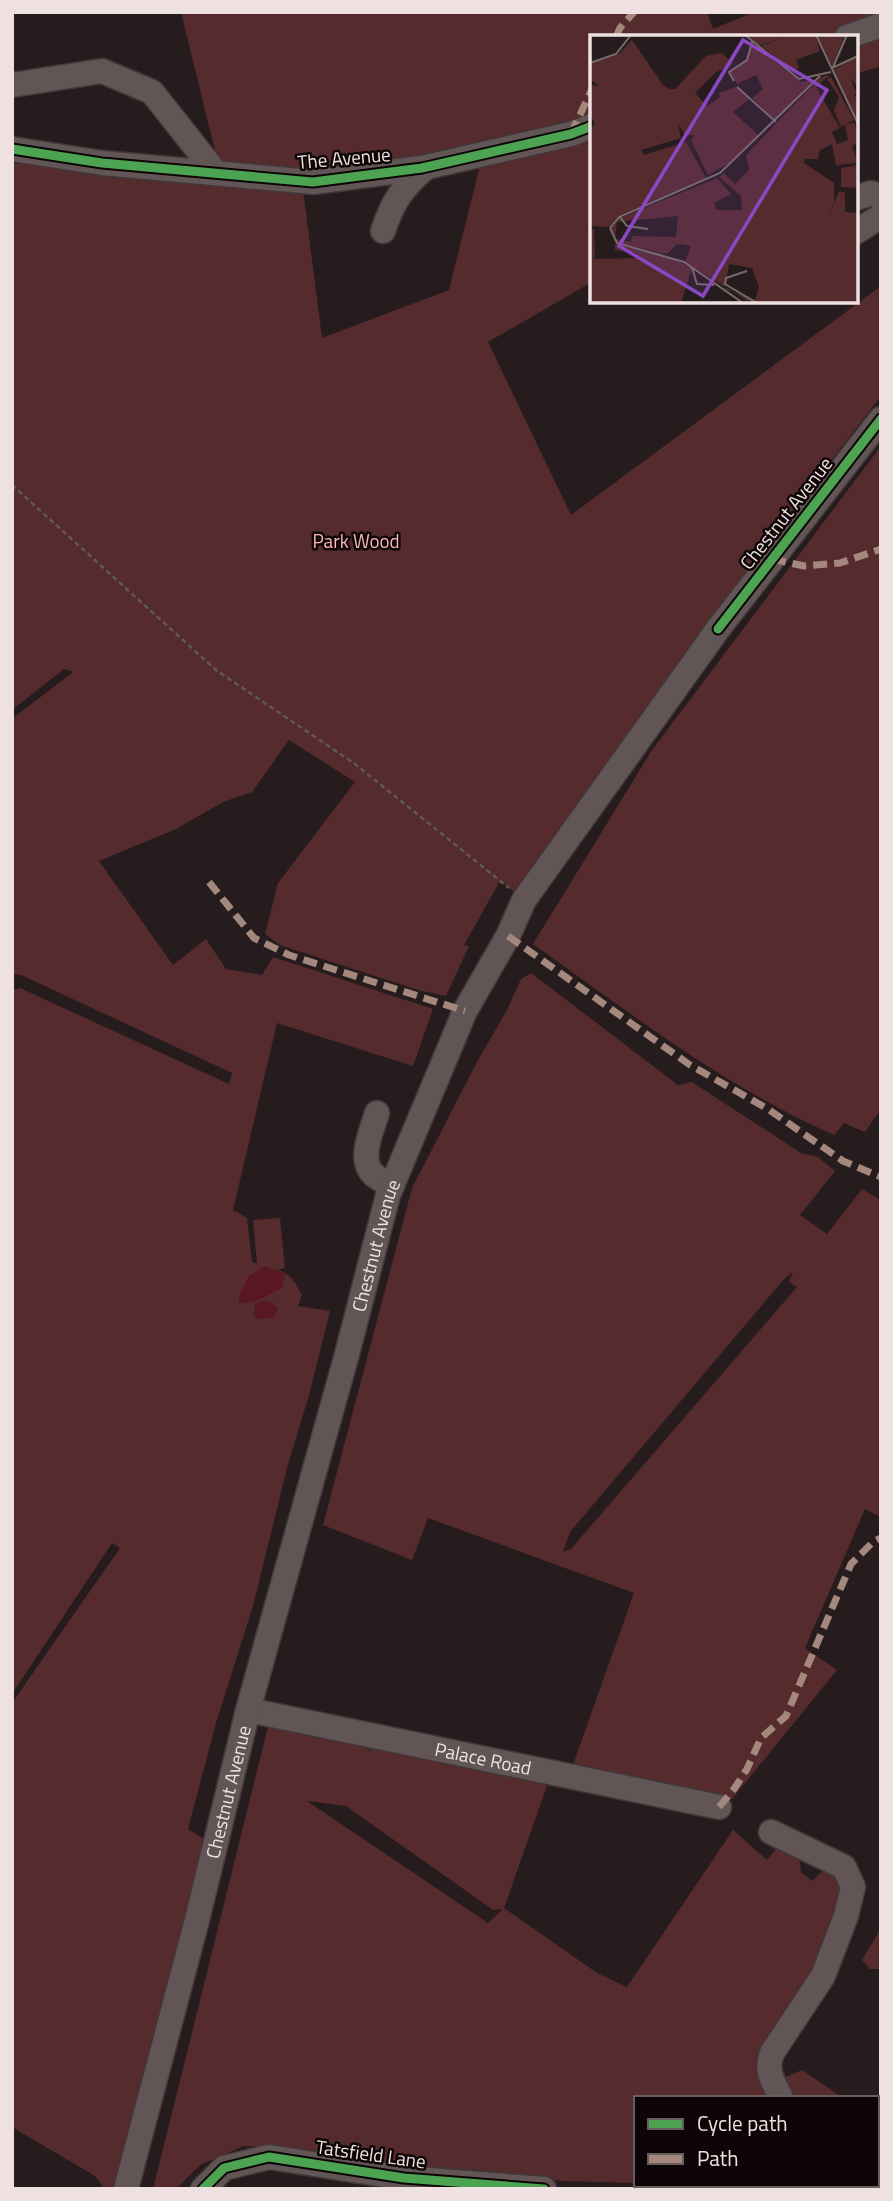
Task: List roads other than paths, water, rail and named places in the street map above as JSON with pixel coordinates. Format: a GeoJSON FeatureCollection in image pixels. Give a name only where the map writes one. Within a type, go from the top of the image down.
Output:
{"type":"FeatureCollection","features":[{"type":"Feature","properties":{"kind":"street"},"geometry":{"type":"LineString","coordinates":[[853,35],[881,25]]}},
{"type":"Feature","properties":{"kind":"street"},"geometry":{"type":"LineString","coordinates":[[12,85],[102,71],[152,92],[216,173]]}},
{"type":"Feature","properties":{"kind":"street","name":"The Avenue"},"geometry":{"type":"LineString","coordinates":[[12,149],[102,163],[313,183],[426,167],[571,134],[590,127]]}},
{"type":"Feature","properties":{"kind":"street"},"geometry":{"type":"LineString","coordinates":[[383,231],[397,197],[426,167]]}},
{"type":"Feature","properties":{"kind":"street"},"geometry":{"type":"LineString","coordinates":[[858,197],[872,193],[881,197]]}},
{"type":"Feature","properties":{"kind":"street"},"geometry":{"type":"LineString","coordinates":[[858,231],[881,216]]}},
{"type":"Feature","properties":{"kind":"street","name":"Chestnut Avenue"},"geometry":{"type":"LineString","coordinates":[[126,2189],[197,1920],[248,1710],[392,1186],[465,1011],[508,936],[524,900],[718,629],[881,419]]}},
{"type":"Feature","properties":{"kind":"street"},"geometry":{"type":"LineString","coordinates":[[377,1113],[368,1146],[368,1167],[374,1175],[392,1186]]}},
{"type":"Feature","properties":{"kind":"street","name":"Palace Road"},"geometry":{"type":"LineString","coordinates":[[248,1710],[719,1807]]}},
{"type":"Feature","properties":{"kind":"street"},"geometry":{"type":"LineString","coordinates":[[771,1832],[844,1867],[853,1887],[846,1916],[823,1976],[768,2062],[769,2072],[780,2096]]}},
{"type":"Feature","properties":{"kind":"street","name":"Tatsfield Lane"},"geometry":{"type":"LineString","coordinates":[[204,2189],[224,2168],[269,2157],[404,2178],[544,2189]]}},
{"type":"Feature","properties":{"kind":"park label","name":"Park Wood"},"geometry":{"type":"Point","coordinates":[356,541]}}]}
